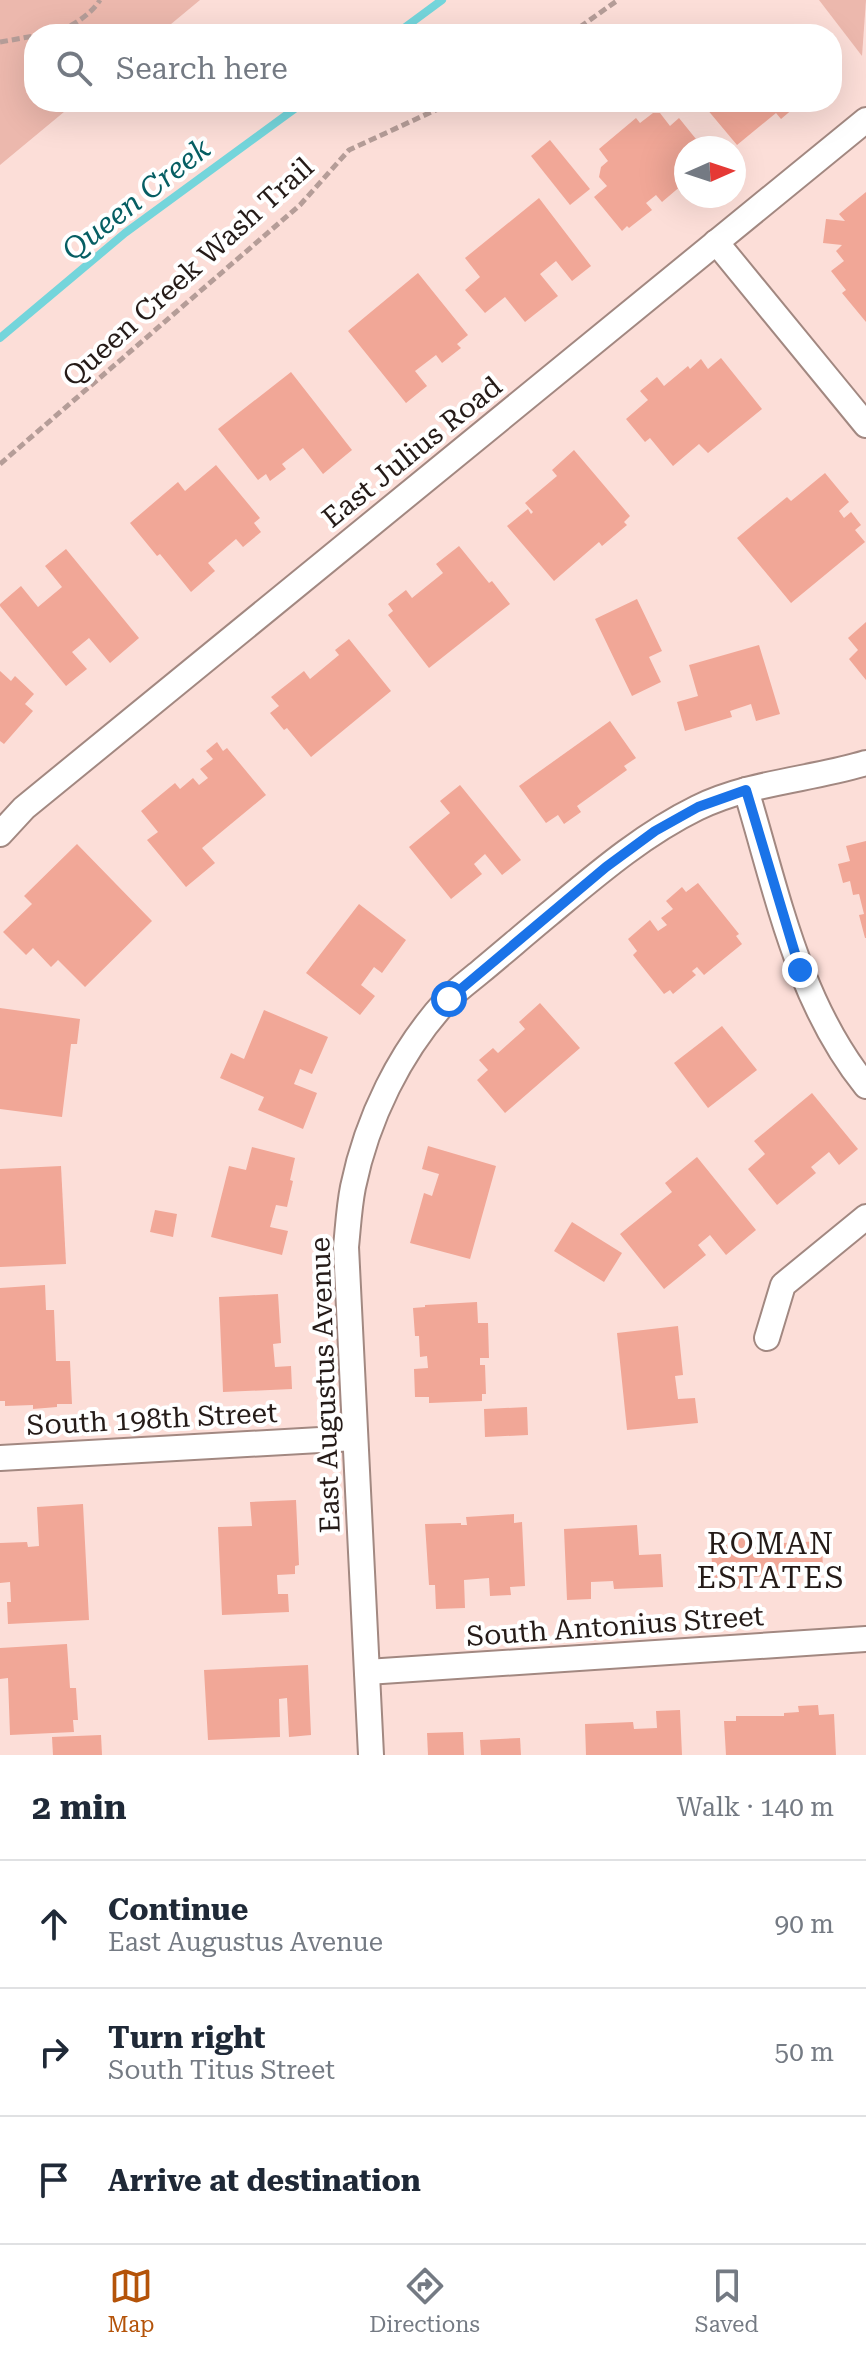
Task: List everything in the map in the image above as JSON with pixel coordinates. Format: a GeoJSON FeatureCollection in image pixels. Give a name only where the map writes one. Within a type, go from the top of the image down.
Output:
{"type":"FeatureCollection","features":[{"type":"Feature","properties":{"kind":"street","name":"East Julius Road"},"geometry":{"type":"LineString","coordinates":[[0,834],[24,808],[866,120]]}},
{"type":"Feature","properties":{"kind":"street"},"geometry":{"type":"LineString","coordinates":[[716,242],[866,425]]}},
{"type":"Feature","properties":{"kind":"street","name":"East Augustus Avenue"},"geometry":{"type":"LineString","coordinates":[[371,1755],[346,1247],[353,1188],[369,1129],[390,1083],[413,1043],[449,999],[606,867],[655,831],[698,807],[746,790],[866,763]]}},
{"type":"Feature","properties":{"kind":"street"},"geometry":{"type":"LineString","coordinates":[[746,790],[800,970],[823,1022],[866,1086]]}},
{"type":"Feature","properties":{"kind":"street"},"geometry":{"type":"LineString","coordinates":[[767,1338],[783,1285],[866,1217]]}},
{"type":"Feature","properties":{"kind":"street","name":"South 198th Street"},"geometry":{"type":"LineString","coordinates":[[0,1458],[355,1438]]}},
{"type":"Feature","properties":{"kind":"street","name":"South Antonius Street"},"geometry":{"type":"LineString","coordinates":[[367,1672],[866,1639]]}},
{"type":"Feature","properties":{"kind":"path"},"geometry":{"type":"LineString","coordinates":[[71,24],[94,9],[100,0]]}},
{"type":"Feature","properties":{"kind":"path"},"geometry":{"type":"LineString","coordinates":[[584,24],[618,0]]}},
{"type":"Feature","properties":{"kind":"path"},"geometry":{"type":"LineString","coordinates":[[0,42],[24,38]]}},
{"type":"Feature","properties":{"kind":"path","name":"Queen Creek Wash Trail"},"geometry":{"type":"LineString","coordinates":[[0,464],[300,205],[349,150],[431,112]]}},
{"type":"Feature","properties":{"kind":"shaded area"},"geometry":{"type":"Polygon","coordinates":[[[0,0],[200,0],[171,24],[24,24],[24,112],[64,112],[0,165],[0,0]]]}},
{"type":"Feature","properties":{"kind":"shaded area"},"geometry":{"type":"Polygon","coordinates":[[[819,0],[866,0],[862,56],[842,30],[842,24],[837,24],[819,0]]]}},
{"type":"Feature","properties":{"kind":"building"},"geometry":{"type":"Polygon","coordinates":[[[709,112],[789,112],[781,119],[776,113],[746,138],[729,136],[709,112]]]}},
{"type":"Feature","properties":{"kind":"building"},"geometry":{"type":"Polygon","coordinates":[[[653,113],[660,113],[670,126],[679,118],[694,136],[674,136],[674,192],[662,202],[656,195],[646,203],[652,210],[622,231],[594,197],[607,186],[599,177],[601,167],[608,161],[599,149],[636,118],[640,123],[653,113]]]}},
{"type":"Feature","properties":{"kind":"building"},"geometry":{"type":"Polygon","coordinates":[[[550,140],[590,189],[570,205],[531,156],[550,140]]]}},
{"type":"Feature","properties":{"kind":"building"},"geometry":{"type":"Polygon","coordinates":[[[866,192],[866,322],[842,293],[846,290],[831,271],[844,261],[836,251],[842,245],[823,243],[826,219],[845,221],[839,214],[866,192]]]}},
{"type":"Feature","properties":{"kind":"building"},"geometry":{"type":"Polygon","coordinates":[[[539,198],[591,266],[572,281],[556,261],[540,274],[558,296],[525,322],[505,297],[485,313],[465,290],[480,277],[465,258],[539,198]]]}},
{"type":"Feature","properties":{"kind":"building"},"geometry":{"type":"Polygon","coordinates":[[[418,273],[468,335],[457,344],[461,348],[442,363],[436,355],[415,371],[427,386],[406,403],[348,331],[418,273]]]}},
{"type":"Feature","properties":{"kind":"building"},"geometry":{"type":"Polygon","coordinates":[[[721,358],[762,409],[708,453],[699,444],[673,466],[650,438],[645,442],[626,419],[648,400],[640,391],[657,377],[664,386],[701,359],[708,369],[721,358]]]}},
{"type":"Feature","properties":{"kind":"building"},"geometry":{"type":"Polygon","coordinates":[[[291,372],[352,450],[323,474],[303,448],[282,464],[286,469],[270,481],[266,474],[258,480],[218,429],[291,372]]]}},
{"type":"Feature","properties":{"kind":"building"},"geometry":{"type":"Polygon","coordinates":[[[574,450],[630,516],[624,522],[627,525],[602,546],[599,542],[554,581],[507,526],[528,509],[531,514],[533,512],[525,503],[557,476],[552,470],[574,450]]]}},
{"type":"Feature","properties":{"kind":"building"},"geometry":{"type":"Polygon","coordinates":[[[216,465],[260,518],[254,523],[261,532],[243,547],[236,539],[208,563],[215,571],[191,592],[130,523],[178,482],[185,491],[216,465]]]}},
{"type":"Feature","properties":{"kind":"building"},"geometry":{"type":"Polygon","coordinates":[[[825,473],[849,502],[839,511],[844,518],[851,512],[861,525],[855,530],[865,542],[791,603],[737,538],[787,497],[791,501],[825,473]]]}},
{"type":"Feature","properties":{"kind":"building"},"geometry":{"type":"Polygon","coordinates":[[[459,546],[510,604],[429,668],[388,615],[393,611],[388,604],[406,590],[412,598],[443,573],[436,564],[459,546]]]}},
{"type":"Feature","properties":{"kind":"building"},"geometry":{"type":"Polygon","coordinates":[[[66,549],[139,638],[110,663],[89,638],[72,652],[87,669],[66,686],[0,604],[21,586],[38,607],[62,587],[45,566],[66,549]]]}},
{"type":"Feature","properties":{"kind":"building"},"geometry":{"type":"Polygon","coordinates":[[[637,599],[662,651],[649,657],[661,682],[632,696],[595,619],[637,599]]]}},
{"type":"Feature","properties":{"kind":"building"},"geometry":{"type":"Polygon","coordinates":[[[866,622],[866,680],[849,659],[858,650],[848,638],[866,622]]]}},
{"type":"Feature","properties":{"kind":"building"},"geometry":{"type":"Polygon","coordinates":[[[349,639],[391,691],[311,757],[270,713],[279,706],[271,697],[304,671],[310,679],[339,655],[335,650],[349,639]]]}},
{"type":"Feature","properties":{"kind":"building"},"geometry":{"type":"Polygon","coordinates":[[[759,645],[780,714],[756,721],[751,704],[730,711],[732,717],[685,731],[677,702],[698,696],[689,665],[759,645]]]}},
{"type":"Feature","properties":{"kind":"building"},"geometry":{"type":"Polygon","coordinates":[[[0,671],[11,681],[15,676],[34,694],[25,704],[33,711],[4,744],[0,741],[0,671]]]}},
{"type":"Feature","properties":{"kind":"building"},"geometry":{"type":"Polygon","coordinates":[[[610,721],[636,758],[624,766],[627,770],[577,806],[581,812],[564,824],[558,815],[546,823],[519,786],[610,721]]]}},
{"type":"Feature","properties":{"kind":"building"},"geometry":{"type":"Polygon","coordinates":[[[217,742],[223,751],[227,748],[266,795],[202,848],[215,863],[186,887],[147,840],[158,832],[141,811],[175,783],[180,789],[193,778],[199,785],[208,778],[200,769],[213,759],[206,751],[217,742]]]}},
{"type":"Feature","properties":{"kind":"building"},"geometry":{"type":"Polygon","coordinates":[[[460,785],[521,860],[502,875],[485,854],[474,864],[482,874],[451,899],[409,847],[450,813],[440,801],[460,785]]]}},
{"type":"Feature","properties":{"kind":"building"},"geometry":{"type":"Polygon","coordinates":[[[866,841],[865,938],[859,915],[864,914],[859,894],[853,895],[850,881],[843,883],[838,864],[850,861],[846,846],[866,841]]]}},
{"type":"Feature","properties":{"kind":"building"},"geometry":{"type":"Polygon","coordinates":[[[77,844],[152,921],[85,987],[58,960],[51,967],[33,948],[26,955],[3,932],[32,904],[24,896],[77,844]]]}},
{"type":"Feature","properties":{"kind":"building"},"geometry":{"type":"Polygon","coordinates":[[[698,883],[739,934],[736,936],[742,944],[704,975],[697,967],[692,971],[696,975],[673,994],[670,990],[664,994],[633,955],[637,951],[628,939],[650,920],[658,931],[667,925],[661,918],[673,909],[666,901],[682,887],[686,892],[698,883]]]}},
{"type":"Feature","properties":{"kind":"building"},"geometry":{"type":"Polygon","coordinates":[[[359,904],[406,940],[382,973],[374,967],[361,985],[375,996],[360,1015],[306,973],[359,904]]]}},
{"type":"Feature","properties":{"kind":"building"},"geometry":{"type":"Polygon","coordinates":[[[540,1003],[580,1048],[505,1113],[477,1080],[488,1070],[479,1060],[493,1048],[498,1053],[525,1029],[519,1022],[540,1003]]]}},
{"type":"Feature","properties":{"kind":"building"},"geometry":{"type":"Polygon","coordinates":[[[0,1008],[80,1019],[77,1044],[71,1044],[62,1117],[0,1109],[0,1008]]]}},
{"type":"Feature","properties":{"kind":"building"},"geometry":{"type":"Polygon","coordinates":[[[264,1010],[328,1037],[312,1074],[300,1069],[294,1084],[317,1093],[303,1129],[258,1110],[264,1097],[220,1078],[231,1053],[244,1059],[264,1010]]]}},
{"type":"Feature","properties":{"kind":"building"},"geometry":{"type":"Polygon","coordinates":[[[722,1026],[757,1070],[708,1108],[674,1063],[722,1026]]]}},
{"type":"Feature","properties":{"kind":"building"},"geometry":{"type":"Polygon","coordinates":[[[812,1093],[858,1149],[839,1165],[829,1152],[811,1167],[816,1173],[777,1205],[748,1169],[765,1154],[754,1141],[812,1093]]]}},
{"type":"Feature","properties":{"kind":"building"},"geometry":{"type":"Polygon","coordinates":[[[428,1146],[496,1166],[470,1259],[410,1243],[424,1193],[432,1196],[439,1174],[422,1169],[428,1146]]]}},
{"type":"Feature","properties":{"kind":"building"},"geometry":{"type":"Polygon","coordinates":[[[252,1147],[295,1158],[287,1207],[276,1205],[270,1227],[288,1231],[282,1255],[211,1237],[229,1166],[246,1170],[252,1147]]]}},
{"type":"Feature","properties":{"kind":"building"},"geometry":{"type":"Polygon","coordinates":[[[697,1157],[756,1230],[726,1255],[710,1235],[698,1245],[706,1255],[664,1289],[620,1234],[672,1192],[665,1183],[697,1157]]]}},
{"type":"Feature","properties":{"kind":"building"},"geometry":{"type":"Polygon","coordinates":[[[61,1166],[66,1264],[0,1267],[0,1169],[61,1166]]]}},
{"type":"Feature","properties":{"kind":"building"},"geometry":{"type":"Polygon","coordinates":[[[155,1210],[177,1214],[173,1237],[150,1232],[155,1210]]]}},
{"type":"Feature","properties":{"kind":"building"},"geometry":{"type":"Polygon","coordinates":[[[572,1222],[622,1253],[604,1282],[554,1251],[572,1222]]]}},
{"type":"Feature","properties":{"kind":"building"},"geometry":{"type":"Polygon","coordinates":[[[45,1285],[46,1310],[54,1310],[56,1361],[70,1361],[72,1404],[33,1409],[33,1405],[5,1406],[5,1401],[0,1401],[0,1288],[45,1285]]]}},
{"type":"Feature","properties":{"kind":"building"},"geometry":{"type":"Polygon","coordinates":[[[278,1294],[281,1343],[273,1344],[275,1367],[291,1366],[292,1389],[223,1392],[219,1297],[278,1294]]]}},
{"type":"Feature","properties":{"kind":"building"},"geometry":{"type":"Polygon","coordinates":[[[477,1302],[478,1323],[488,1323],[489,1358],[480,1358],[480,1365],[485,1365],[486,1394],[482,1394],[482,1401],[429,1403],[429,1397],[415,1397],[414,1369],[428,1368],[427,1356],[420,1357],[413,1308],[477,1302]]]}},
{"type":"Feature","properties":{"kind":"building"},"geometry":{"type":"Polygon","coordinates":[[[678,1326],[683,1375],[675,1376],[678,1399],[695,1398],[698,1423],[627,1430],[617,1333],[678,1326]]]}},
{"type":"Feature","properties":{"kind":"building"},"geometry":{"type":"Polygon","coordinates":[[[527,1407],[528,1435],[485,1437],[484,1409],[527,1407]]]}},
{"type":"Feature","properties":{"kind":"building"},"geometry":{"type":"Polygon","coordinates":[[[296,1500],[299,1565],[295,1566],[295,1574],[277,1575],[278,1594],[288,1594],[289,1612],[222,1615],[218,1527],[252,1526],[250,1502],[296,1500]]]}},
{"type":"Feature","properties":{"kind":"building"},"geometry":{"type":"Polygon","coordinates":[[[83,1504],[89,1620],[8,1624],[10,1582],[0,1583],[0,1543],[27,1542],[28,1547],[39,1546],[37,1507],[83,1504]]]}},
{"type":"Feature","properties":{"kind":"building"},"geometry":{"type":"Polygon","coordinates":[[[514,1514],[514,1523],[522,1522],[525,1586],[510,1587],[511,1595],[490,1596],[489,1578],[464,1580],[465,1608],[436,1609],[435,1585],[429,1585],[425,1524],[467,1525],[466,1517],[514,1514]]]}},
{"type":"Feature","properties":{"kind":"building"},"geometry":{"type":"Polygon","coordinates":[[[637,1525],[639,1555],[661,1554],[663,1587],[614,1589],[613,1581],[591,1582],[591,1599],[567,1600],[564,1529],[637,1525]]]}},
{"type":"Feature","properties":{"kind":"building"},"geometry":{"type":"Polygon","coordinates":[[[782,1531],[783,1543],[822,1541],[823,1573],[748,1577],[749,1588],[728,1589],[728,1578],[713,1579],[710,1534],[782,1531]]]}},
{"type":"Feature","properties":{"kind":"building"},"geometry":{"type":"Polygon","coordinates":[[[67,1644],[70,1688],[76,1688],[78,1720],[73,1720],[74,1732],[10,1735],[8,1678],[0,1679],[0,1648],[67,1644]]]}},
{"type":"Feature","properties":{"kind":"building"},"geometry":{"type":"Polygon","coordinates":[[[308,1665],[311,1735],[289,1737],[287,1698],[279,1699],[280,1737],[208,1740],[204,1670],[308,1665]]]}},
{"type":"Feature","properties":{"kind":"building"},"geometry":{"type":"Polygon","coordinates":[[[818,1705],[819,1715],[834,1714],[836,1755],[726,1755],[724,1721],[736,1721],[736,1716],[784,1716],[784,1713],[799,1712],[798,1706],[818,1705]]]}},
{"type":"Feature","properties":{"kind":"building"},"geometry":{"type":"Polygon","coordinates":[[[680,1710],[682,1755],[586,1755],[585,1724],[633,1722],[634,1729],[657,1728],[656,1711],[680,1710]]]}},
{"type":"Feature","properties":{"kind":"building"},"geometry":{"type":"Polygon","coordinates":[[[463,1732],[464,1755],[428,1755],[427,1733],[463,1732]]]}},
{"type":"Feature","properties":{"kind":"building"},"geometry":{"type":"Polygon","coordinates":[[[101,1735],[102,1755],[53,1755],[52,1737],[101,1735]]]}},
{"type":"Feature","properties":{"kind":"building"},"geometry":{"type":"Polygon","coordinates":[[[520,1738],[521,1755],[481,1755],[480,1740],[520,1738]]]}},
{"type":"Feature","properties":{"kind":"waterway","name":"Queen Creek"},"geometry":{"type":"LineString","coordinates":[[410,24],[442,0]]}},
{"type":"Feature","properties":{"kind":"waterway","name":"Queen Creek"},"geometry":{"type":"LineString","coordinates":[[0,338],[125,233],[290,112]]}},
{"type":"Feature","properties":{"kind":"district","name":"ROMAN ESTATES"},"geometry":{"type":"Point","coordinates":[771,1560]}},
{"type":"Feature","properties":{"kind":"route"},"geometry":{"type":"LineString","coordinates":[[449,999],[606,867],[655,831],[698,807],[746,790],[800,970]]}}]}
